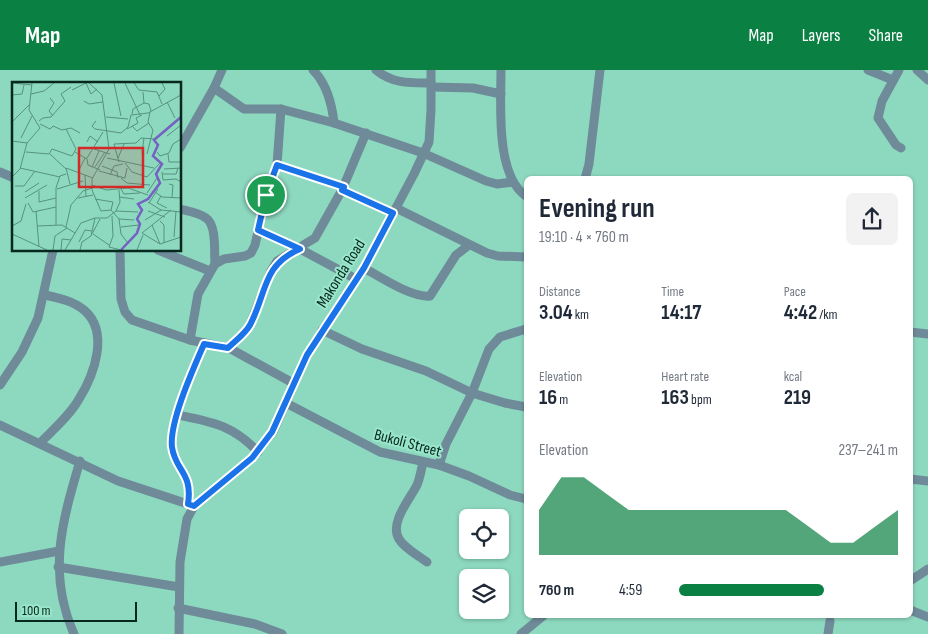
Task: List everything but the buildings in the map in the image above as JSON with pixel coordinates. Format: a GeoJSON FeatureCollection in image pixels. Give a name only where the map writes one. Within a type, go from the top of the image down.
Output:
{"type":"FeatureCollection","features":[{"type":"Feature","properties":{"kind":"street"},"geometry":{"type":"LineString","coordinates":[[181,146],[222,70]]}},
{"type":"Feature","properties":{"kind":"street"},"geometry":{"type":"LineString","coordinates":[[313,70],[326,89],[331,102],[334,123]]}},
{"type":"Feature","properties":{"kind":"street"},"geometry":{"type":"LineString","coordinates":[[376,70],[388,80],[473,88],[501,94]]}},
{"type":"Feature","properties":{"kind":"street","name":"Makonda Road"},"geometry":{"type":"LineString","coordinates":[[179,634],[178,608],[183,531],[191,505],[258,452],[272,432],[322,330],[364,268],[423,153],[430,130],[431,70]]}},
{"type":"Feature","properties":{"kind":"street"},"geometry":{"type":"LineString","coordinates":[[501,70],[503,142],[513,182],[524,194]]}},
{"type":"Feature","properties":{"kind":"street"},"geometry":{"type":"LineString","coordinates":[[586,176],[589,164],[600,70]]}},
{"type":"Feature","properties":{"kind":"street"},"geometry":{"type":"LineString","coordinates":[[868,70],[893,80]]}},
{"type":"Feature","properties":{"kind":"street"},"geometry":{"type":"LineString","coordinates":[[899,70],[882,101],[878,118],[896,145],[901,148]]}},
{"type":"Feature","properties":{"kind":"street"},"geometry":{"type":"LineString","coordinates":[[916,70],[928,80]]}},
{"type":"Feature","properties":{"kind":"street"},"geometry":{"type":"LineString","coordinates":[[214,88],[244,109],[281,109],[334,123],[423,153],[486,181],[497,184],[513,182]]}},
{"type":"Feature","properties":{"kind":"street"},"geometry":{"type":"LineString","coordinates":[[190,340],[198,294],[213,267],[224,258],[245,256],[251,253],[266,195],[277,165],[281,109]]}},
{"type":"Feature","properties":{"kind":"street"},"geometry":{"type":"LineString","coordinates":[[228,348],[249,327],[277,261],[300,249],[315,238],[343,189],[366,133]]}},
{"type":"Feature","properties":{"kind":"street"},"geometry":{"type":"LineString","coordinates":[[277,165],[395,210],[469,245],[498,256],[524,257]]}},
{"type":"Feature","properties":{"kind":"street"},"geometry":{"type":"LineString","coordinates":[[0,172],[12,177]]}},
{"type":"Feature","properties":{"kind":"street"},"geometry":{"type":"LineString","coordinates":[[181,209],[206,218],[210,222],[213,267]]}},
{"type":"Feature","properties":{"kind":"street"},"geometry":{"type":"LineString","coordinates":[[258,230],[300,249],[356,279]]}},
{"type":"Feature","properties":{"kind":"street"},"geometry":{"type":"LineString","coordinates":[[364,268],[404,289],[430,296],[456,255],[469,245]]}},
{"type":"Feature","properties":{"kind":"street"},"geometry":{"type":"LineString","coordinates":[[0,385],[22,352],[38,318],[45,295],[47,270],[54,251]]}},
{"type":"Feature","properties":{"kind":"street"},"geometry":{"type":"LineString","coordinates":[[120,251],[121,299],[125,312],[132,320],[190,340],[228,348],[294,384]]}},
{"type":"Feature","properties":{"kind":"street"},"geometry":{"type":"LineString","coordinates":[[161,251],[213,267]]}},
{"type":"Feature","properties":{"kind":"street"},"geometry":{"type":"LineString","coordinates":[[40,442],[79,400],[97,353],[97,333],[92,317],[83,309],[67,300],[45,295]]}},
{"type":"Feature","properties":{"kind":"street"},"geometry":{"type":"LineString","coordinates":[[322,330],[386,358],[426,371],[472,393],[505,404],[524,407]]}},
{"type":"Feature","properties":{"kind":"street"},"geometry":{"type":"LineString","coordinates":[[439,465],[454,426],[472,393],[489,349],[500,337],[524,330]]}},
{"type":"Feature","properties":{"kind":"street"},"geometry":{"type":"LineString","coordinates":[[913,332],[928,334]]}},
{"type":"Feature","properties":{"kind":"street"},"geometry":{"type":"LineString","coordinates":[[0,425],[40,442],[139,490],[191,505],[187,478],[172,448],[172,437],[204,344]]}},
{"type":"Feature","properties":{"kind":"street","name":"Bukoli Street"},"geometry":{"type":"LineString","coordinates":[[286,403],[380,452],[439,465],[469,476],[510,495],[524,498]]}},
{"type":"Feature","properties":{"kind":"street"},"geometry":{"type":"LineString","coordinates":[[178,416],[212,422],[232,429],[258,452]]}},
{"type":"Feature","properties":{"kind":"street"},"geometry":{"type":"LineString","coordinates":[[74,634],[61,595],[58,567],[66,509],[80,461]]}},
{"type":"Feature","properties":{"kind":"street"},"geometry":{"type":"LineString","coordinates":[[423,463],[418,483],[401,514],[396,531],[399,539],[427,562]]}},
{"type":"Feature","properties":{"kind":"street"},"geometry":{"type":"LineString","coordinates":[[913,479],[928,481]]}},
{"type":"Feature","properties":{"kind":"street"},"geometry":{"type":"LineString","coordinates":[[0,562],[59,552]]}},
{"type":"Feature","properties":{"kind":"street"},"geometry":{"type":"LineString","coordinates":[[58,567],[179,587]]}},
{"type":"Feature","properties":{"kind":"street"},"geometry":{"type":"LineString","coordinates":[[913,579],[928,569]]}},
{"type":"Feature","properties":{"kind":"street"},"geometry":{"type":"LineString","coordinates":[[178,608],[255,624],[282,634]]}},
{"type":"Feature","properties":{"kind":"street"},"geometry":{"type":"LineString","coordinates":[[913,611],[928,617]]}},
{"type":"Feature","properties":{"kind":"street"},"geometry":{"type":"LineString","coordinates":[[521,634],[541,618]]}},
{"type":"Feature","properties":{"kind":"street"},"geometry":{"type":"LineString","coordinates":[[828,634],[830,620]]}},
{"type":"Feature","properties":{"kind":"route"},"geometry":{"type":"LineString","coordinates":[[277,165],[344,187],[342,190],[393,213],[364,268],[307,355],[272,432],[252,458],[194,506],[188,504],[190,491],[187,478],[172,448],[172,437],[188,382],[204,344],[228,348],[249,327],[277,261],[287,254],[300,249],[258,230],[266,195],[277,165]]}}]}
